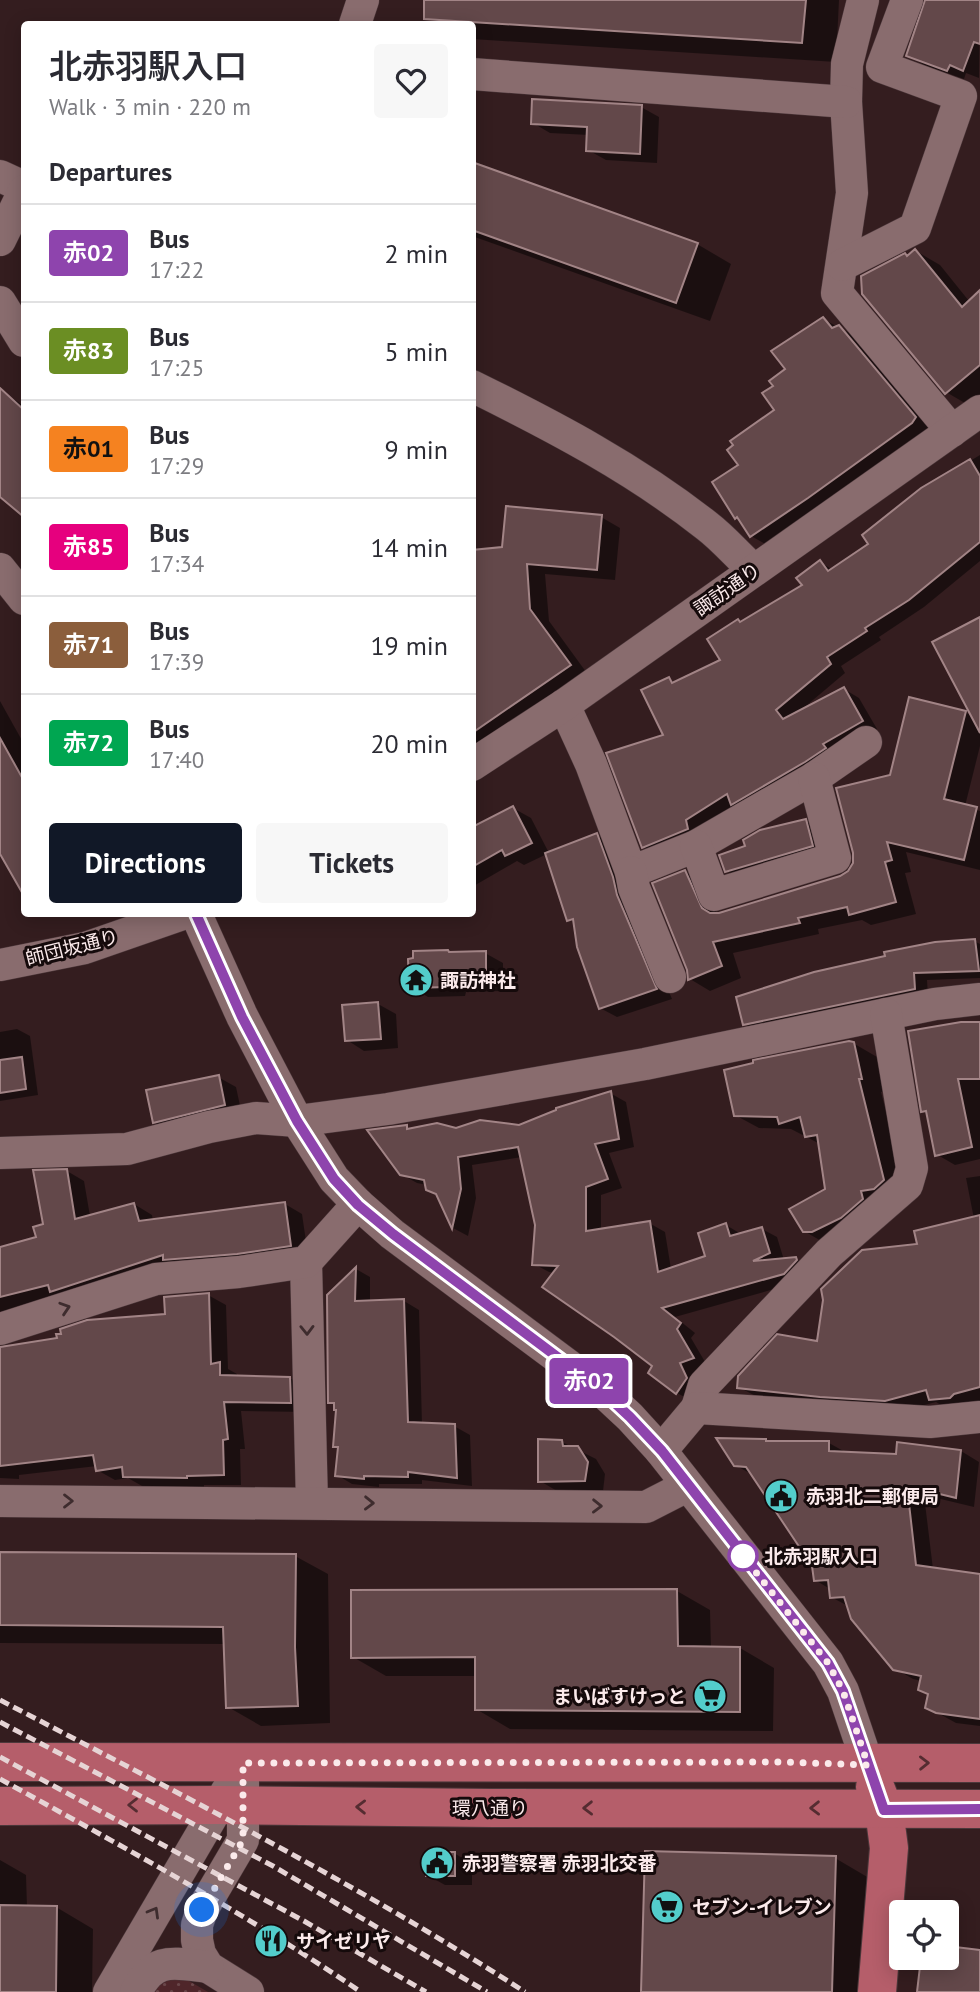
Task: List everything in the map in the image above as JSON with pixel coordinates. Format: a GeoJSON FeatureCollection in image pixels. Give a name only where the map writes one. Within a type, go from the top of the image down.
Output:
{"type":"FeatureCollection","features":[{"type":"Feature","properties":{"kind":"main road"},"geometry":{"type":"LineString","coordinates":[[0,1762],[783,1762],[868,1765],[980,1763]]}},
{"type":"Feature","properties":{"kind":"main road"},"geometry":{"type":"LineString","coordinates":[[868,1765],[884,1810],[889,1848],[877,1992]]}},
{"type":"Feature","properties":{"kind":"main road","name":"環八通り"},"geometry":{"type":"LineString","coordinates":[[0,1806],[980,1810]]}},
{"type":"Feature","properties":{"kind":"street"},"geometry":{"type":"LineString","coordinates":[[356,21],[363,0]]}},
{"type":"Feature","properties":{"kind":"street"},"geometry":{"type":"LineString","coordinates":[[863,0],[847,64],[846,102],[852,193],[837,293],[952,431]]}},
{"type":"Feature","properties":{"kind":"street"},"geometry":{"type":"LineString","coordinates":[[842,265],[915,228],[961,96],[882,67],[907,0]]}},
{"type":"Feature","properties":{"kind":"street"},"geometry":{"type":"LineString","coordinates":[[476,74],[846,102]]}},
{"type":"Feature","properties":{"kind":"street"},"geometry":{"type":"LineString","coordinates":[[0,176],[21,187]]}},
{"type":"Feature","properties":{"kind":"street"},"geometry":{"type":"LineString","coordinates":[[0,240],[21,195]]}},
{"type":"Feature","properties":{"kind":"street"},"geometry":{"type":"LineString","coordinates":[[0,302],[21,336]]}},
{"type":"Feature","properties":{"kind":"street"},"geometry":{"type":"LineString","coordinates":[[476,388],[593,448],[653,486],[710,527],[754,570]]}},
{"type":"Feature","properties":{"kind":"street","name":"諏訪通り"},"geometry":{"type":"LineString","coordinates":[[476,762],[564,705],[980,411]]}},
{"type":"Feature","properties":{"kind":"street"},"geometry":{"type":"LineString","coordinates":[[0,569],[21,595]]}},
{"type":"Feature","properties":{"kind":"street"},"geometry":{"type":"LineString","coordinates":[[564,705],[591,764],[631,872],[634,888],[670,977]]}},
{"type":"Feature","properties":{"kind":"street"},"geometry":{"type":"LineString","coordinates":[[631,872],[696,846],[814,778],[866,742]]}},
{"type":"Feature","properties":{"kind":"street"},"geometry":{"type":"LineString","coordinates":[[696,846],[714,895],[835,858],[814,778]]}},
{"type":"Feature","properties":{"kind":"street","name":"師団坂通り"},"geometry":{"type":"LineString","coordinates":[[0,965],[85,948],[174,917]]}},
{"type":"Feature","properties":{"kind":"street"},"geometry":{"type":"LineString","coordinates":[[198,917],[242,1017],[297,1121],[334,1179],[358,1205],[393,1234],[600,1389],[662,1451],[828,1663],[843,1691],[868,1765]]}},
{"type":"Feature","properties":{"kind":"street"},"geometry":{"type":"LineString","coordinates":[[0,1153],[127,1149],[209,1127],[256,1118],[297,1121],[388,1110],[582,1076],[886,1014],[980,999]]}},
{"type":"Feature","properties":{"kind":"street"},"geometry":{"type":"LineString","coordinates":[[662,1451],[697,1408],[704,1385],[829,1253],[907,1185],[912,1168],[886,1014]]}},
{"type":"Feature","properties":{"kind":"street"},"geometry":{"type":"LineString","coordinates":[[0,1329],[156,1279],[239,1272],[306,1262],[358,1205]]}},
{"type":"Feature","properties":{"kind":"street"},"geometry":{"type":"LineString","coordinates":[[306,1262],[312,1503]]}},
{"type":"Feature","properties":{"kind":"street"},"geometry":{"type":"LineString","coordinates":[[697,1408],[930,1422],[980,1417]]}},
{"type":"Feature","properties":{"kind":"street"},"geometry":{"type":"LineString","coordinates":[[0,1501],[646,1507],[688,1486]]}},
{"type":"Feature","properties":{"kind":"street"},"geometry":{"type":"LineString","coordinates":[[109,1992],[125,1962],[231,1805],[243,1763]]}},
{"type":"Feature","properties":{"kind":"street"},"geometry":{"type":"LineString","coordinates":[[203,1957],[197,1925],[202,1910],[243,1840],[231,1805]]}},
{"type":"Feature","properties":{"kind":"street"},"geometry":{"type":"LineString","coordinates":[[125,1962],[147,1948],[164,1942],[183,1942],[248,1992]]}},
{"type":"Feature","properties":{"kind":"street"},"geometry":{"type":"LineString","coordinates":[[136,1992],[146,1974],[159,1965],[203,1957]]}},
{"type":"Feature","properties":{"kind":"shaded area"},"geometry":{"type":"Polygon","coordinates":[[[177,1974],[208,1992],[147,1992],[154,1979],[177,1974]]]}},
{"type":"Feature","properties":{"kind":"building"},"geometry":{"type":"Polygon","coordinates":[[[424,0],[806,0],[802,43],[424,19],[424,0]]]}},
{"type":"Feature","properties":{"kind":"building"},"geometry":{"type":"Polygon","coordinates":[[[925,0],[980,0],[980,44],[974,42],[963,71],[950,65],[947,71],[906,56],[925,0]]]}},
{"type":"Feature","properties":{"kind":"building"},"geometry":{"type":"Polygon","coordinates":[[[532,99],[642,105],[640,154],[586,151],[587,127],[531,124],[532,99]]]}},
{"type":"Feature","properties":{"kind":"building"},"geometry":{"type":"Polygon","coordinates":[[[476,163],[698,243],[676,303],[476,231],[476,163]]]}},
{"type":"Feature","properties":{"kind":"building"},"geometry":{"type":"Polygon","coordinates":[[[915,249],[962,307],[980,290],[980,365],[945,394],[862,294],[861,276],[905,253],[907,256],[915,249]]]}},
{"type":"Feature","properties":{"kind":"building"},"geometry":{"type":"Polygon","coordinates":[[[823,317],[832,328],[839,325],[916,417],[912,423],[750,537],[737,517],[735,519],[712,482],[738,465],[727,450],[733,445],[730,441],[774,410],[762,393],[773,386],[769,381],[785,369],[771,351],[823,317]]]}},
{"type":"Feature","properties":{"kind":"building"},"geometry":{"type":"Polygon","coordinates":[[[0,388],[21,407],[21,514],[0,497],[0,388]]]}},
{"type":"Feature","properties":{"kind":"building"},"geometry":{"type":"Polygon","coordinates":[[[970,459],[980,476],[980,542],[909,600],[865,628],[867,631],[827,657],[831,664],[776,710],[783,719],[844,687],[863,721],[823,744],[826,748],[805,762],[731,805],[727,794],[686,820],[688,829],[642,848],[606,753],[663,735],[641,690],[669,677],[672,683],[720,660],[707,639],[802,585],[796,578],[820,560],[828,571],[868,544],[862,535],[921,488],[970,459]]]}},
{"type":"Feature","properties":{"kind":"building"},"geometry":{"type":"Polygon","coordinates":[[[506,506],[602,515],[597,570],[527,564],[530,609],[571,665],[476,730],[476,550],[502,547],[506,506]]]}},
{"type":"Feature","properties":{"kind":"building"},"geometry":{"type":"Polygon","coordinates":[[[980,617],[980,733],[932,642],[980,617]]]}},
{"type":"Feature","properties":{"kind":"building"},"geometry":{"type":"Polygon","coordinates":[[[909,697],[966,711],[944,799],[977,807],[964,860],[887,842],[892,860],[885,862],[896,902],[849,915],[847,907],[798,918],[800,923],[713,942],[722,966],[688,980],[687,970],[652,883],[685,870],[702,908],[710,913],[719,913],[840,876],[848,871],[853,863],[853,853],[836,788],[890,775],[909,697]]]}},
{"type":"Feature","properties":{"kind":"building"},"geometry":{"type":"Polygon","coordinates":[[[0,738],[21,776],[21,891],[0,854],[0,738]]]}},
{"type":"Feature","properties":{"kind":"building"},"geometry":{"type":"Polygon","coordinates":[[[513,806],[532,843],[505,856],[502,850],[476,865],[476,825],[513,806]]]}},
{"type":"Feature","properties":{"kind":"building"},"geometry":{"type":"Polygon","coordinates":[[[806,819],[813,846],[725,872],[719,855],[745,846],[743,840],[760,830],[806,819]]]}},
{"type":"Feature","properties":{"kind":"building"},"geometry":{"type":"Polygon","coordinates":[[[597,833],[617,895],[657,989],[599,1009],[577,947],[573,919],[567,921],[545,853],[597,833]]]}},
{"type":"Feature","properties":{"kind":"building"},"geometry":{"type":"Polygon","coordinates":[[[975,939],[979,971],[914,973],[915,989],[743,1025],[736,997],[814,972],[885,956],[884,952],[935,942],[975,939]]]}},
{"type":"Feature","properties":{"kind":"building"},"geometry":{"type":"Polygon","coordinates":[[[413,951],[486,951],[486,982],[409,988],[408,959],[413,958],[413,951]]]}},
{"type":"Feature","properties":{"kind":"building"},"geometry":{"type":"Polygon","coordinates":[[[378,1002],[381,1039],[345,1041],[342,1005],[378,1002]]]}},
{"type":"Feature","properties":{"kind":"building"},"geometry":{"type":"Polygon","coordinates":[[[961,1022],[980,1022],[980,1079],[958,1079],[972,1147],[935,1156],[926,1111],[921,1112],[908,1031],[961,1022]]]}},
{"type":"Feature","properties":{"kind":"building"},"geometry":{"type":"Polygon","coordinates":[[[854,1042],[862,1079],[859,1079],[884,1180],[874,1189],[861,1191],[863,1199],[841,1218],[812,1232],[803,1232],[789,1209],[825,1189],[817,1135],[805,1137],[800,1117],[779,1124],[777,1117],[734,1116],[724,1070],[753,1063],[753,1060],[854,1042]]]}},
{"type":"Feature","properties":{"kind":"building"},"geometry":{"type":"Polygon","coordinates":[[[22,1057],[26,1089],[0,1093],[0,1060],[22,1057]]]}},
{"type":"Feature","properties":{"kind":"building"},"geometry":{"type":"Polygon","coordinates":[[[219,1075],[225,1105],[153,1123],[146,1090],[219,1075]]]}},
{"type":"Feature","properties":{"kind":"building"},"geometry":{"type":"Polygon","coordinates":[[[611,1091],[619,1139],[595,1144],[608,1179],[586,1187],[586,1231],[650,1221],[658,1272],[705,1256],[698,1233],[726,1223],[730,1236],[762,1227],[770,1253],[753,1261],[796,1257],[797,1260],[784,1274],[662,1308],[681,1323],[677,1329],[694,1358],[680,1363],[687,1378],[676,1394],[648,1373],[652,1366],[542,1287],[558,1266],[532,1265],[535,1225],[518,1147],[458,1157],[461,1189],[452,1229],[436,1194],[426,1190],[424,1180],[400,1175],[367,1130],[407,1125],[407,1129],[437,1123],[456,1128],[480,1120],[519,1125],[556,1108],[611,1091]]]}},
{"type":"Feature","properties":{"kind":"building"},"geometry":{"type":"Polygon","coordinates":[[[67,1169],[75,1219],[134,1203],[139,1221],[285,1202],[291,1246],[163,1260],[163,1255],[50,1292],[48,1285],[0,1297],[0,1247],[36,1237],[33,1227],[43,1224],[33,1170],[67,1169]]]}},
{"type":"Feature","properties":{"kind":"building"},"geometry":{"type":"Polygon","coordinates":[[[980,1215],[980,1387],[954,1394],[950,1398],[929,1400],[926,1390],[885,1401],[737,1388],[738,1376],[777,1334],[817,1341],[823,1300],[821,1289],[862,1250],[917,1244],[914,1231],[980,1215]]]}},
{"type":"Feature","properties":{"kind":"building"},"geometry":{"type":"Polygon","coordinates":[[[356,1267],[355,1301],[404,1299],[408,1422],[455,1424],[457,1478],[408,1472],[408,1477],[364,1476],[364,1479],[335,1476],[338,1447],[333,1447],[336,1410],[334,1403],[328,1403],[327,1295],[356,1267]]]}},
{"type":"Feature","properties":{"kind":"building"},"geometry":{"type":"Polygon","coordinates":[[[209,1293],[211,1364],[220,1362],[220,1375],[290,1377],[291,1403],[224,1402],[228,1439],[223,1440],[224,1475],[187,1478],[123,1477],[122,1467],[96,1471],[93,1455],[0,1466],[0,1347],[57,1338],[56,1334],[61,1334],[60,1329],[87,1320],[165,1314],[164,1297],[209,1293]]]}},
{"type":"Feature","properties":{"kind":"building"},"geometry":{"type":"Polygon","coordinates":[[[716,1438],[829,1441],[829,1451],[896,1454],[897,1442],[961,1450],[956,1498],[907,1486],[916,1565],[980,1574],[980,1719],[936,1713],[925,1708],[928,1694],[918,1690],[921,1676],[893,1670],[851,1619],[844,1597],[830,1598],[828,1580],[814,1581],[812,1566],[746,1467],[734,1466],[716,1438]]]}},
{"type":"Feature","properties":{"kind":"building"},"geometry":{"type":"Polygon","coordinates":[[[538,1439],[562,1440],[563,1446],[578,1446],[588,1462],[585,1481],[538,1482],[538,1439]]]}},
{"type":"Feature","properties":{"kind":"building"},"geometry":{"type":"Polygon","coordinates":[[[0,1552],[296,1554],[295,1647],[298,1706],[226,1708],[223,1627],[0,1625],[0,1552]]]}},
{"type":"Feature","properties":{"kind":"building"},"geometry":{"type":"Polygon","coordinates":[[[677,1589],[678,1646],[740,1647],[740,1712],[475,1710],[475,1657],[351,1658],[351,1590],[677,1589]]]}},
{"type":"Feature","properties":{"kind":"building"},"geometry":{"type":"Polygon","coordinates":[[[645,1851],[836,1856],[832,1992],[641,1992],[645,1851]]]}},
{"type":"Feature","properties":{"kind":"building"},"geometry":{"type":"Polygon","coordinates":[[[426,1852],[455,1852],[455,1876],[426,1876],[426,1852]]]}},
{"type":"Feature","properties":{"kind":"building"},"geometry":{"type":"Polygon","coordinates":[[[0,1905],[57,1906],[56,1992],[0,1992],[0,1905]]]}},
{"type":"Feature","properties":{"kind":"building"},"geometry":{"type":"Polygon","coordinates":[[[959,1947],[980,1950],[980,1992],[917,1992],[920,1970],[959,1970],[959,1947]]]}},
{"type":"Feature","properties":{"kind":"railway"},"geometry":{"type":"LineString","coordinates":[[0,1700],[332,1876],[525,1992]]}},
{"type":"Feature","properties":{"kind":"railway"},"geometry":{"type":"LineString","coordinates":[[0,1722],[273,1866],[487,1992]]}},
{"type":"Feature","properties":{"kind":"railway"},"geometry":{"type":"LineString","coordinates":[[0,1757],[304,1921],[426,1992]]}},
{"type":"Feature","properties":{"kind":"railway"},"geometry":{"type":"LineString","coordinates":[[0,1779],[228,1908],[361,1992]]}},
{"type":"Feature","properties":{"kind":"bus line","name":"赤02"},"geometry":{"type":"LineString","coordinates":[[197,917],[242,1017],[297,1121],[334,1179],[358,1205],[393,1234],[600,1389],[662,1451],[828,1663],[843,1691],[884,1810],[980,1809]]}},
{"type":"Feature","properties":{"kind":"place","name":"諏訪神社"},"geometry":{"type":"Point","coordinates":[416,980]}},
{"type":"Feature","properties":{"kind":"place","name":"赤羽北二郵便局"},"geometry":{"type":"Point","coordinates":[781,1496]}},
{"type":"Feature","properties":{"kind":"place","name":"北赤羽駅入口"},"geometry":{"type":"Point","coordinates":[743,1556]}},
{"type":"Feature","properties":{"kind":"place","name":"まいばすけっと"},"geometry":{"type":"Point","coordinates":[710,1696]}},
{"type":"Feature","properties":{"kind":"place","name":"赤羽警察署 赤羽北交番"},"geometry":{"type":"Point","coordinates":[437,1863]}},
{"type":"Feature","properties":{"kind":"place","name":"セブン-イレブン"},"geometry":{"type":"Point","coordinates":[667,1907]}},
{"type":"Feature","properties":{"kind":"place","name":"サイゼリヤ"},"geometry":{"type":"Point","coordinates":[271,1941]}},
{"type":"Feature","properties":{"kind":"route"},"geometry":{"type":"LineString","coordinates":[[202,1910],[243,1840],[243,1763],[783,1762],[868,1765],[843,1691],[828,1663],[743,1556]]}}]}
